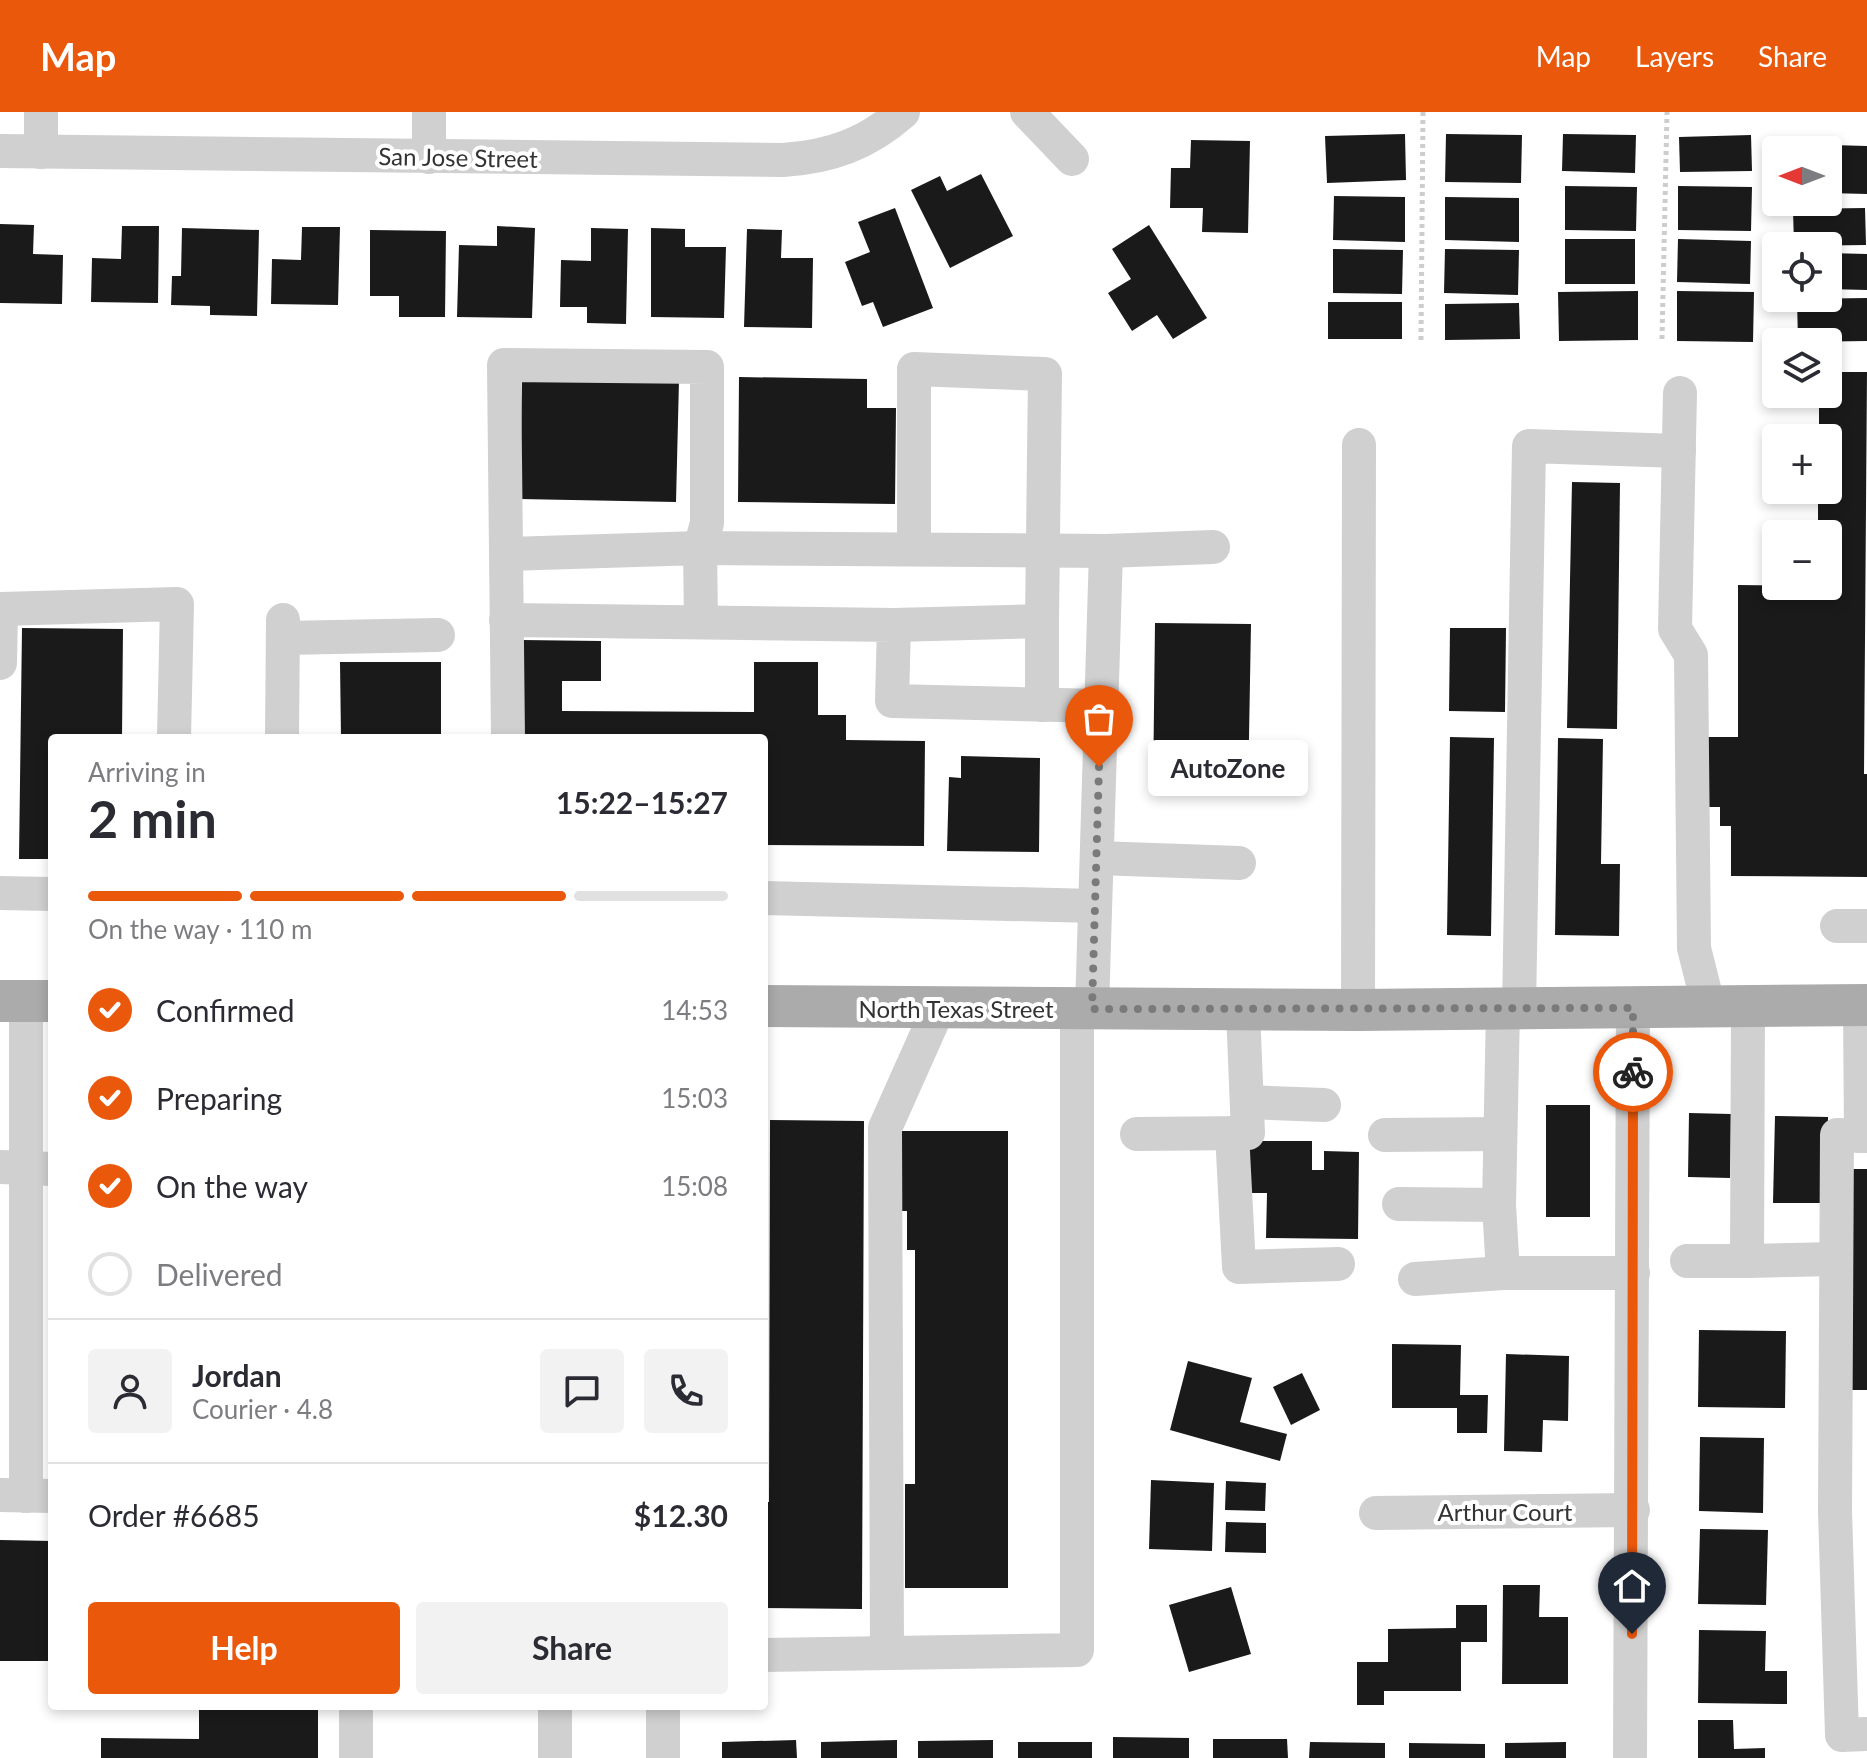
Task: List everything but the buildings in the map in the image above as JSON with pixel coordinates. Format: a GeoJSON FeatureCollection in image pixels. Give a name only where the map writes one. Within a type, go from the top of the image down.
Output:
{"type":"FeatureCollection","features":[{"type":"Feature","properties":{"kind":"main road","name":"North Texas Street"},"geometry":{"type":"LineString","coordinates":[[768,1006],[1358,1010],[1864,1005]]}},
{"type":"Feature","properties":{"kind":"street"},"geometry":{"type":"LineString","coordinates":[[41,112],[41,152]]}},
{"type":"Feature","properties":{"kind":"street"},"geometry":{"type":"LineString","coordinates":[[429,112],[429,157]]}},
{"type":"Feature","properties":{"kind":"street","name":"San Jose Street"},"geometry":{"type":"LineString","coordinates":[[0,151],[783,160],[820,158],[852,147],[903,112]]}},
{"type":"Feature","properties":{"kind":"street"},"geometry":{"type":"LineString","coordinates":[[1027,112],[1072,159]]}},
{"type":"Feature","properties":{"kind":"street"},"geometry":{"type":"LineString","coordinates":[[508,734],[504,365],[707,367],[707,523],[700,548],[701,622]]}},
{"type":"Feature","properties":{"kind":"street"},"geometry":{"type":"LineString","coordinates":[[914,549],[914,369],[1045,374],[1042,705]]}},
{"type":"Feature","properties":{"kind":"street"},"geometry":{"type":"LineString","coordinates":[[1680,393],[1675,629],[1691,655],[1694,948],[1729,1008],[1747,1261]]}},
{"type":"Feature","properties":{"kind":"street"},"geometry":{"type":"LineString","coordinates":[[1358,1010],[1359,445]]}},
{"type":"Feature","properties":{"kind":"street"},"geometry":{"type":"LineString","coordinates":[[1503,1273],[1499,1205],[1500,1134],[1511,1009],[1529,446],[1679,451]]}},
{"type":"Feature","properties":{"kind":"street"},"geometry":{"type":"LineString","coordinates":[[506,554],[700,548],[1106,551],[1213,547]]}},
{"type":"Feature","properties":{"kind":"street"},"geometry":{"type":"LineString","coordinates":[[768,1655],[1077,1650],[1084,1009],[1095,906],[1106,551]]}},
{"type":"Feature","properties":{"kind":"street"},"geometry":{"type":"LineString","coordinates":[[0,663],[1,609],[177,604],[174,734]]}},
{"type":"Feature","properties":{"kind":"street"},"geometry":{"type":"LineString","coordinates":[[506,620],[894,625],[1042,621]]}},
{"type":"Feature","properties":{"kind":"street"},"geometry":{"type":"LineString","coordinates":[[894,625],[892,701],[1101,706]]}},
{"type":"Feature","properties":{"kind":"street"},"geometry":{"type":"LineString","coordinates":[[282,734],[283,629],[438,635]]}},
{"type":"Feature","properties":{"kind":"street"},"geometry":{"type":"LineString","coordinates":[[1097,858],[1239,863]]}},
{"type":"Feature","properties":{"kind":"street"},"geometry":{"type":"LineString","coordinates":[[0,893],[48,894]]}},
{"type":"Feature","properties":{"kind":"street"},"geometry":{"type":"LineString","coordinates":[[768,898],[1095,906]]}},
{"type":"Feature","properties":{"kind":"street"},"geometry":{"type":"LineString","coordinates":[[26,1001],[26,1496]]}},
{"type":"Feature","properties":{"kind":"street"},"geometry":{"type":"LineString","coordinates":[[1864,1005],[1864,1136],[1837,1135],[1835,1511],[1842,1735],[1867,1734]]}},
{"type":"Feature","properties":{"kind":"street"},"geometry":{"type":"LineString","coordinates":[[887,1653],[885,1128],[939,1007]]}},
{"type":"Feature","properties":{"kind":"street"},"geometry":{"type":"LineString","coordinates":[[1630,1758],[1633,1008]]}},
{"type":"Feature","properties":{"kind":"street"},"geometry":{"type":"LineString","coordinates":[[1137,1134],[1248,1133],[1243,1010]]}},
{"type":"Feature","properties":{"kind":"street"},"geometry":{"type":"LineString","coordinates":[[1247,1102],[1324,1105]]}},
{"type":"Feature","properties":{"kind":"street"},"geometry":{"type":"LineString","coordinates":[[1232,1133],[1239,1267],[1338,1264]]}},
{"type":"Feature","properties":{"kind":"street"},"geometry":{"type":"LineString","coordinates":[[1385,1135],[1500,1134]]}},
{"type":"Feature","properties":{"kind":"street"},"geometry":{"type":"LineString","coordinates":[[1399,1204],[1499,1205]]}},
{"type":"Feature","properties":{"kind":"street"},"geometry":{"type":"LineString","coordinates":[[1687,1261],[1836,1259]]}},
{"type":"Feature","properties":{"kind":"street"},"geometry":{"type":"LineString","coordinates":[[1415,1279],[1503,1273],[1633,1273]]}},
{"type":"Feature","properties":{"kind":"street","name":"Arthur Court"},"geometry":{"type":"LineString","coordinates":[[1376,1513],[1633,1510]]}},
{"type":"Feature","properties":{"kind":"street"},"geometry":{"type":"LineString","coordinates":[[356,1710],[356,1758]]}},
{"type":"Feature","properties":{"kind":"street"},"geometry":{"type":"LineString","coordinates":[[555,1710],[555,1758]]}},
{"type":"Feature","properties":{"kind":"street"},"geometry":{"type":"LineString","coordinates":[[663,1710],[663,1758]]}},
{"type":"Feature","properties":{"kind":"path"},"geometry":{"type":"LineString","coordinates":[[1421,340],[1423,112]]}},
{"type":"Feature","properties":{"kind":"path"},"geometry":{"type":"LineString","coordinates":[[1662,339],[1667,112]]}},
{"type":"Feature","properties":{"kind":"way so far"},"geometry":{"type":"LineString","coordinates":[[1099,767],[1092,1009],[1633,1008],[1633,1072]]}},
{"type":"Feature","properties":{"kind":"place","name":"AutoZone"},"geometry":{"type":"Point","coordinates":[1099,767]}},
{"type":"Feature","properties":{"kind":"route"},"geometry":{"type":"LineString","coordinates":[[1632,1634],[1633,1072]]}}]}
